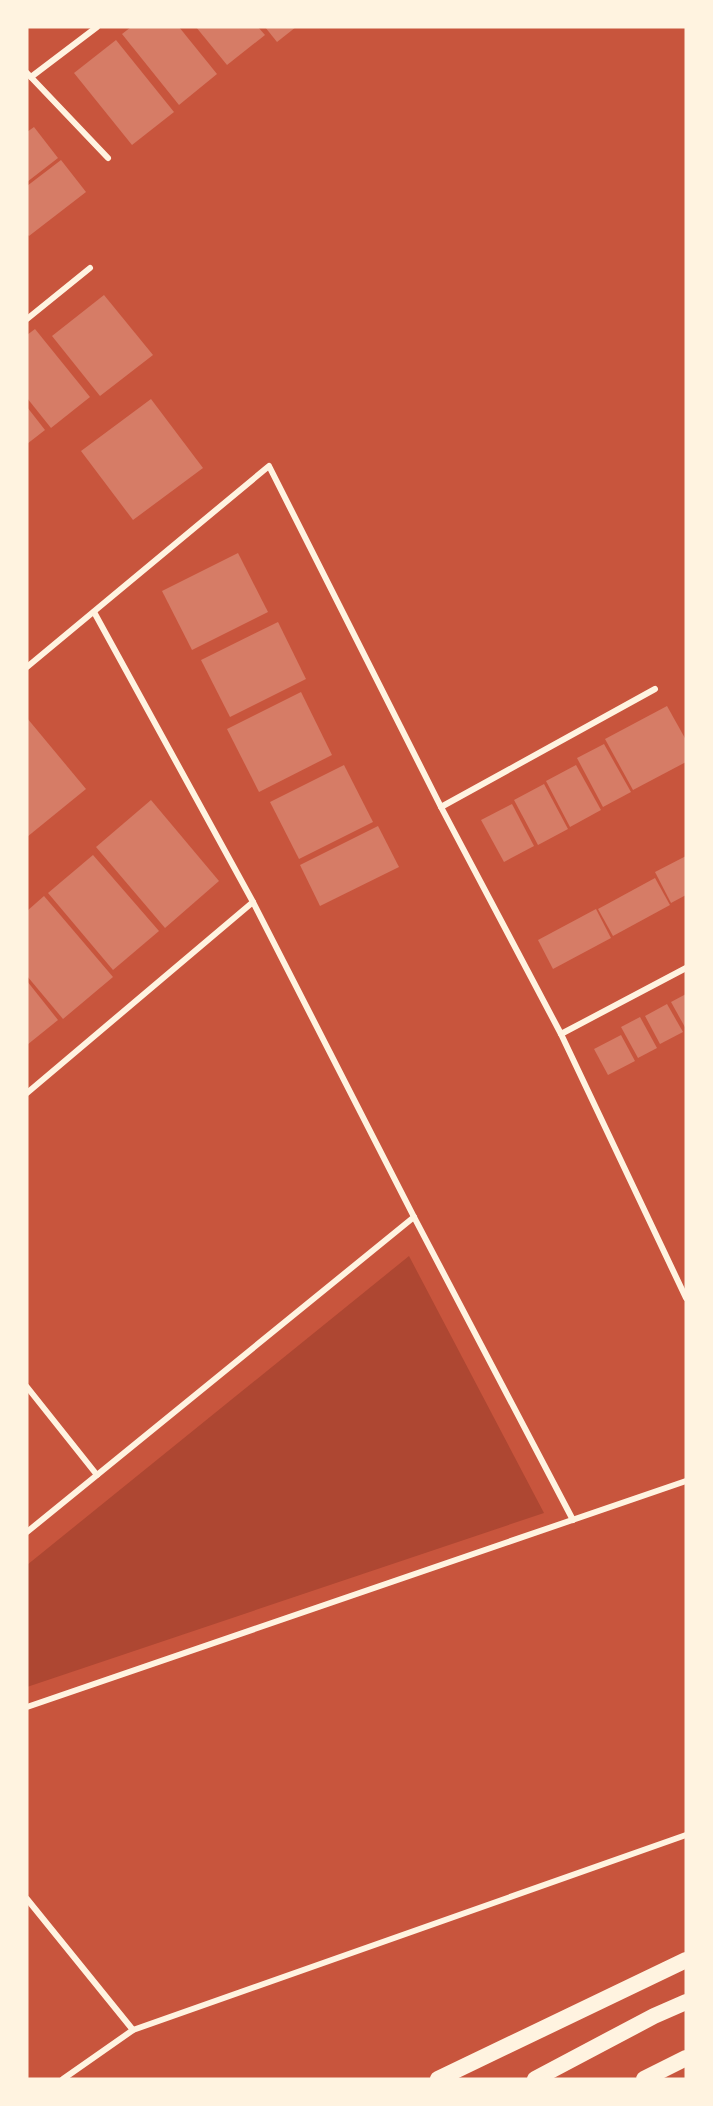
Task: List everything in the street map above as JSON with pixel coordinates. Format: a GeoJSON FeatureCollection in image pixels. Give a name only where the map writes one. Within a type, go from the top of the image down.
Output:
{"type":"FeatureCollection","features":[{"type":"Feature","properties":{"kind":"highway"},"geometry":{"type":"LineString","coordinates":[[438,2079],[686,1960]]}},
{"type":"Feature","properties":{"kind":"highway"},"geometry":{"type":"LineString","coordinates":[[535,2079],[654,2016],[686,2002]]}},
{"type":"Feature","properties":{"kind":"highway"},"geometry":{"type":"LineString","coordinates":[[644,2079],[686,2058]]}},
{"type":"Feature","properties":{"kind":"street"},"geometry":{"type":"LineString","coordinates":[[97,27],[29,75],[108,158]]}},
{"type":"Feature","properties":{"kind":"street"},"geometry":{"type":"LineString","coordinates":[[27,319],[90,268]]}},
{"type":"Feature","properties":{"kind":"street"},"geometry":{"type":"LineString","coordinates":[[27,667],[269,466],[441,807],[561,1034],[686,1298]]}},
{"type":"Feature","properties":{"kind":"street"},"geometry":{"type":"LineString","coordinates":[[94,612],[253,902],[414,1217],[573,1520]]}},
{"type":"Feature","properties":{"kind":"street"},"geometry":{"type":"LineString","coordinates":[[441,807],[655,690]]}},
{"type":"Feature","properties":{"kind":"street"},"geometry":{"type":"LineString","coordinates":[[27,1093],[253,902]]}},
{"type":"Feature","properties":{"kind":"street"},"geometry":{"type":"LineString","coordinates":[[561,1034],[686,968]]}},
{"type":"Feature","properties":{"kind":"street"},"geometry":{"type":"LineString","coordinates":[[27,1532],[414,1217]]}},
{"type":"Feature","properties":{"kind":"street"},"geometry":{"type":"LineString","coordinates":[[27,1386],[98,1475]]}},
{"type":"Feature","properties":{"kind":"street"},"geometry":{"type":"LineString","coordinates":[[27,1707],[686,1481]]}},
{"type":"Feature","properties":{"kind":"street"},"geometry":{"type":"LineString","coordinates":[[63,2079],[133,2030],[686,1835]]}},
{"type":"Feature","properties":{"kind":"street"},"geometry":{"type":"LineString","coordinates":[[27,1899],[133,2030]]}},
{"type":"Feature","properties":{"kind":"shaded area"},"geometry":{"type":"Polygon","coordinates":[[[409,1256],[544,1513],[27,1687],[27,1565],[409,1256]]]}},
{"type":"Feature","properties":{"kind":"building"},"geometry":{"type":"Polygon","coordinates":[[[131,27],[179,27],[217,74],[179,105],[122,34],[131,27]]]}},
{"type":"Feature","properties":{"kind":"building"},"geometry":{"type":"Polygon","coordinates":[[[196,27],[258,27],[265,35],[227,65],[196,27]]]}},
{"type":"Feature","properties":{"kind":"building"},"geometry":{"type":"Polygon","coordinates":[[[265,27],[296,27],[277,42],[265,27]]]}},
{"type":"Feature","properties":{"kind":"building"},"geometry":{"type":"Polygon","coordinates":[[[116,40],[174,112],[132,145],[74,73],[116,40]]]}},
{"type":"Feature","properties":{"kind":"building"},"geometry":{"type":"Polygon","coordinates":[[[34,127],[58,158],[27,182],[27,132],[34,127]]]}},
{"type":"Feature","properties":{"kind":"building"},"geometry":{"type":"Polygon","coordinates":[[[61,160],[86,192],[29,236],[27,234],[27,186],[61,160]]]}},
{"type":"Feature","properties":{"kind":"building"},"geometry":{"type":"Polygon","coordinates":[[[104,295],[153,355],[100,396],[52,336],[104,295]]]}},
{"type":"Feature","properties":{"kind":"building"},"geometry":{"type":"Polygon","coordinates":[[[35,329],[90,397],[51,428],[27,398],[27,335],[35,329]]]}},
{"type":"Feature","properties":{"kind":"building"},"geometry":{"type":"Polygon","coordinates":[[[151,399],[203,468],[133,520],[81,451],[151,399]]]}},
{"type":"Feature","properties":{"kind":"building"},"geometry":{"type":"Polygon","coordinates":[[[27,407],[45,430],[27,444],[27,407]]]}},
{"type":"Feature","properties":{"kind":"building"},"geometry":{"type":"Polygon","coordinates":[[[238,553],[268,612],[192,650],[162,591],[238,553]]]}},
{"type":"Feature","properties":{"kind":"building"},"geometry":{"type":"Polygon","coordinates":[[[278,622],[306,679],[230,717],[201,660],[278,622]]]}},
{"type":"Feature","properties":{"kind":"building"},"geometry":{"type":"Polygon","coordinates":[[[301,692],[332,755],[259,792],[227,729],[301,692]]]}},
{"type":"Feature","properties":{"kind":"building"},"geometry":{"type":"Polygon","coordinates":[[[667,706],[686,740],[686,762],[633,790],[605,739],[667,706]]]}},
{"type":"Feature","properties":{"kind":"building"},"geometry":{"type":"Polygon","coordinates":[[[27,718],[86,789],[27,837],[27,718]]]}},
{"type":"Feature","properties":{"kind":"building"},"geometry":{"type":"Polygon","coordinates":[[[604,744],[631,792],[603,807],[577,758],[604,744]]]}},
{"type":"Feature","properties":{"kind":"building"},"geometry":{"type":"Polygon","coordinates":[[[344,765],[373,822],[299,859],[270,802],[344,765]]]}},
{"type":"Feature","properties":{"kind":"building"},"geometry":{"type":"Polygon","coordinates":[[[576,765],[601,810],[570,827],[546,781],[576,765]]]}},
{"type":"Feature","properties":{"kind":"building"},"geometry":{"type":"Polygon","coordinates":[[[544,784],[568,829],[538,845],[514,800],[544,784]]]}},
{"type":"Feature","properties":{"kind":"building"},"geometry":{"type":"Polygon","coordinates":[[[151,800],[219,881],[165,928],[96,847],[151,800]]]}},
{"type":"Feature","properties":{"kind":"building"},"geometry":{"type":"Polygon","coordinates":[[[512,804],[534,846],[504,862],[481,820],[512,804]]]}},
{"type":"Feature","properties":{"kind":"building"},"geometry":{"type":"Polygon","coordinates":[[[378,826],[399,867],[320,906],[300,865],[378,826]]]}},
{"type":"Feature","properties":{"kind":"building"},"geometry":{"type":"Polygon","coordinates":[[[93,855],[159,931],[113,970],[48,893],[93,855]]]}},
{"type":"Feature","properties":{"kind":"building"},"geometry":{"type":"Polygon","coordinates":[[[686,856],[686,895],[671,903],[655,872],[686,856]]]}},
{"type":"Feature","properties":{"kind":"building"},"geometry":{"type":"Polygon","coordinates":[[[655,878],[670,905],[613,936],[598,909],[655,878]]]}},
{"type":"Feature","properties":{"kind":"building"},"geometry":{"type":"Polygon","coordinates":[[[44,896],[113,977],[63,1019],[27,976],[27,911],[44,896]]]}},
{"type":"Feature","properties":{"kind":"building"},"geometry":{"type":"Polygon","coordinates":[[[596,909],[611,938],[553,969],[538,940],[596,909]]]}},
{"type":"Feature","properties":{"kind":"building"},"geometry":{"type":"Polygon","coordinates":[[[27,981],[58,1020],[27,1045],[27,981]]]}},
{"type":"Feature","properties":{"kind":"building"},"geometry":{"type":"Polygon","coordinates":[[[686,994],[686,1029],[671,1002],[686,994]]]}},
{"type":"Feature","properties":{"kind":"building"},"geometry":{"type":"Polygon","coordinates":[[[667,1004],[683,1032],[660,1044],[645,1016],[667,1004]]]}},
{"type":"Feature","properties":{"kind":"building"},"geometry":{"type":"Polygon","coordinates":[[[640,1017],[657,1048],[638,1058],[621,1027],[640,1017]]]}},
{"type":"Feature","properties":{"kind":"building"},"geometry":{"type":"Polygon","coordinates":[[[621,1035],[635,1061],[608,1075],[594,1049],[621,1035]]]}}]}
